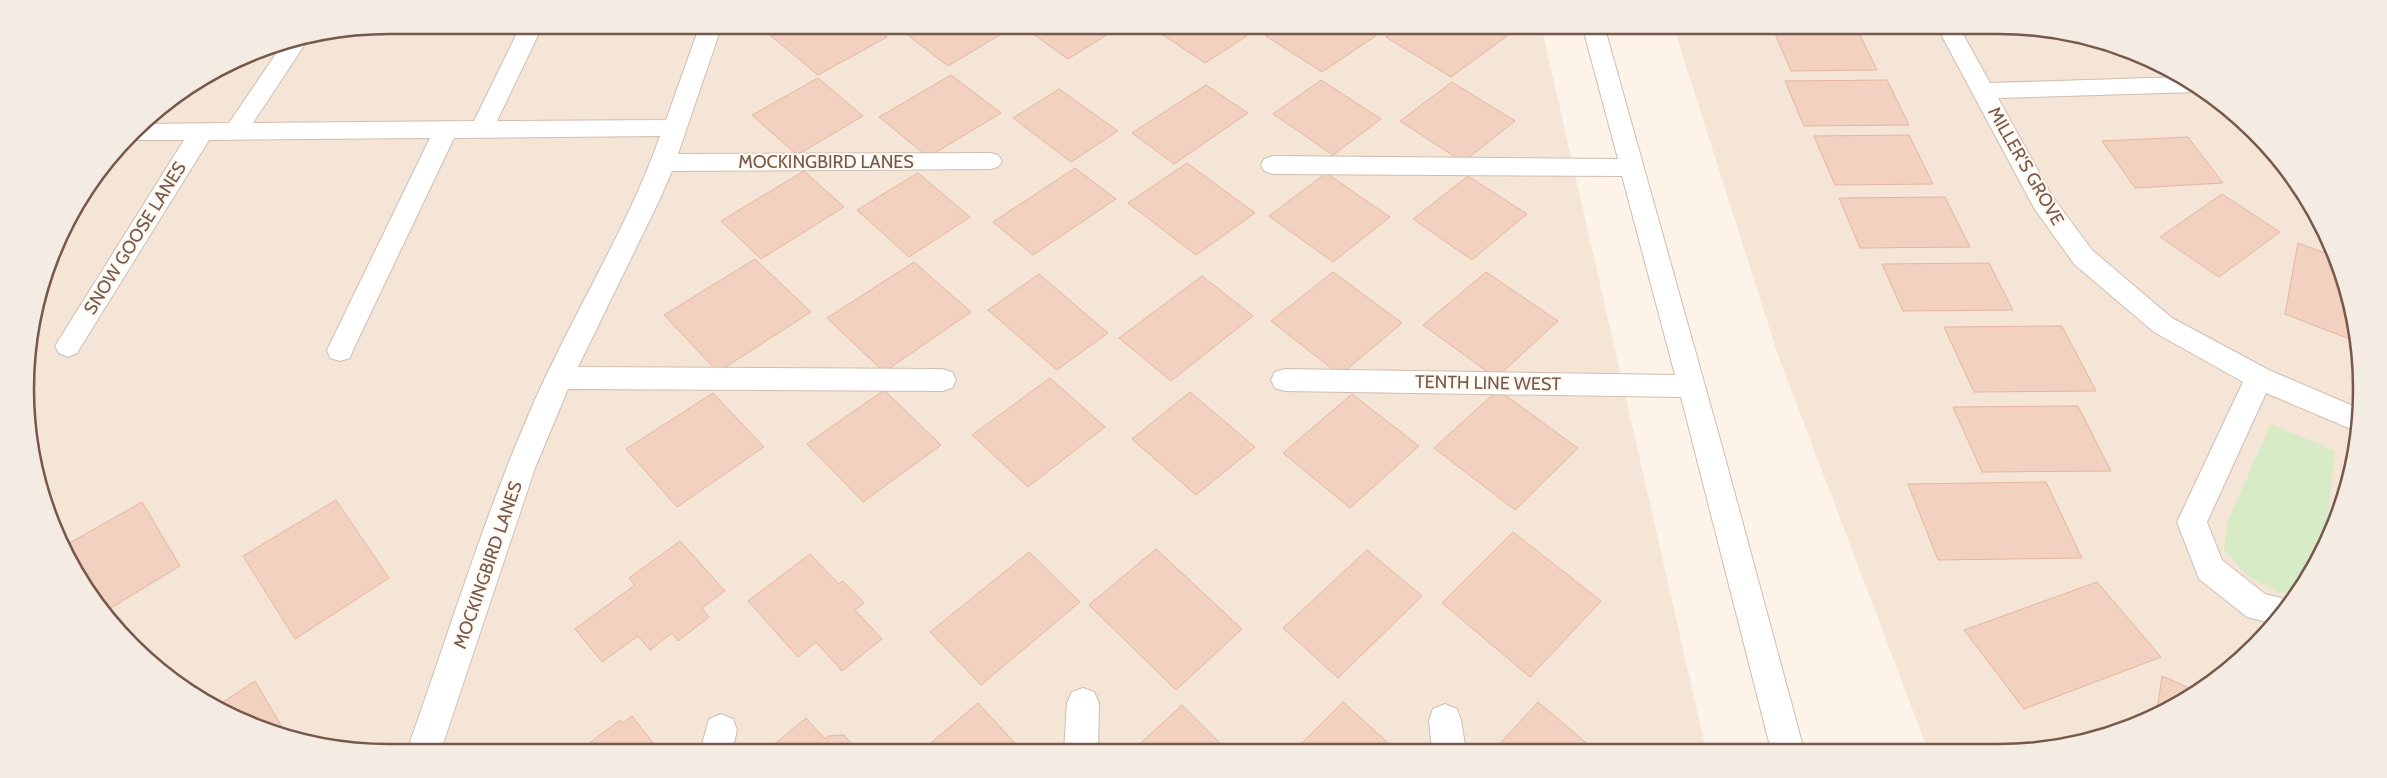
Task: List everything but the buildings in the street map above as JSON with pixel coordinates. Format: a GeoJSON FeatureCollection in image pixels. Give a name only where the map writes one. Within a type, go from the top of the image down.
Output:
{"type":"FeatureCollection","features":[{"type":"Feature","properties":{"kind":"street"},"geometry":{"type":"LineString","coordinates":[[482,128],[528,34]]}},
{"type":"Feature","properties":{"kind":"street","name":"MOCKINGBIRD LANES"},"geometry":{"type":"LineString","coordinates":[[426,744],[522,468],[559,378],[647,201],[708,34]]}},
{"type":"Feature","properties":{"kind":"street"},"geometry":{"type":"LineString","coordinates":[[1595,34],[1786,744]]}},
{"type":"Feature","properties":{"kind":"street","name":"MILLER'S GROVE"},"geometry":{"type":"LineString","coordinates":[[1952,34],[2043,202],[2083,256],[2163,325],[2259,378],[2351,418]]}},
{"type":"Feature","properties":{"kind":"street"},"geometry":{"type":"LineString","coordinates":[[236,131],[292,48]]}},
{"type":"Feature","properties":{"kind":"street"},"geometry":{"type":"LineString","coordinates":[[1982,91],[2181,84]]}},
{"type":"Feature","properties":{"kind":"street"},"geometry":{"type":"LineString","coordinates":[[145,132],[447,128],[674,128]]}},
{"type":"Feature","properties":{"kind":"street"},"geometry":{"type":"LineString","coordinates":[[340,350],[447,128]]}},
{"type":"Feature","properties":{"kind":"street","name":"SNOW GOOSE LANES"},"geometry":{"type":"LineString","coordinates":[[68,346],[202,131]]}},
{"type":"Feature","properties":{"kind":"street","name":"MOCKINGBIRD LANES"},"geometry":{"type":"LineString","coordinates":[[662,162],[990,161]]}},
{"type":"Feature","properties":{"kind":"street"},"geometry":{"type":"LineString","coordinates":[[1273,165],[1631,168]]}},
{"type":"Feature","properties":{"kind":"street"},"geometry":{"type":"LineString","coordinates":[[559,378],[942,380]]}},
{"type":"Feature","properties":{"kind":"street"},"geometry":{"type":"LineString","coordinates":[[2259,378],[2192,522],[2210,569],[2258,607],[2276,610]]}},
{"type":"Feature","properties":{"kind":"street","name":"TENTH LINE WEST"},"geometry":{"type":"LineString","coordinates":[[1284,380],[1691,386]]}},
{"type":"Feature","properties":{"kind":"street"},"geometry":{"type":"LineString","coordinates":[[1081,744],[1083,703]]}},
{"type":"Feature","properties":{"kind":"shaded area"},"geometry":{"type":"Polygon","coordinates":[[[389,34],[1543,34],[1705,744],[389,744],[343,741],[297,732],[232,708],[211,697],[155,656],[107,605],[81,567],[61,525],[46,481],[37,435],[35,412],[34,389],[37,343],[46,297],[53,275],[70,232],[81,211],[122,155],[173,107],[211,81],[232,70],[297,46],[343,37],[389,34]]]}},
{"type":"Feature","properties":{"kind":"shaded area"},"geometry":{"type":"Polygon","coordinates":[[[1676,34],[1998,34],[2044,37],[2090,46],[2112,53],[2155,70],[2176,81],[2232,122],[2280,173],[2306,211],[2317,232],[2341,297],[2350,343],[2352,366],[2353,389],[2350,435],[2341,481],[2334,503],[2317,546],[2306,567],[2265,623],[2214,671],[2176,697],[2155,708],[2090,732],[2044,741],[2021,743],[1926,744],[1778,355],[1676,34]]]}},
{"type":"Feature","properties":{"kind":"green space"},"geometry":{"type":"Polygon","coordinates":[[[2271,424],[2335,451],[2328,520],[2306,567],[2289,592],[2281,593],[2247,576],[2224,550],[2228,520],[2271,424]]]}}]}
